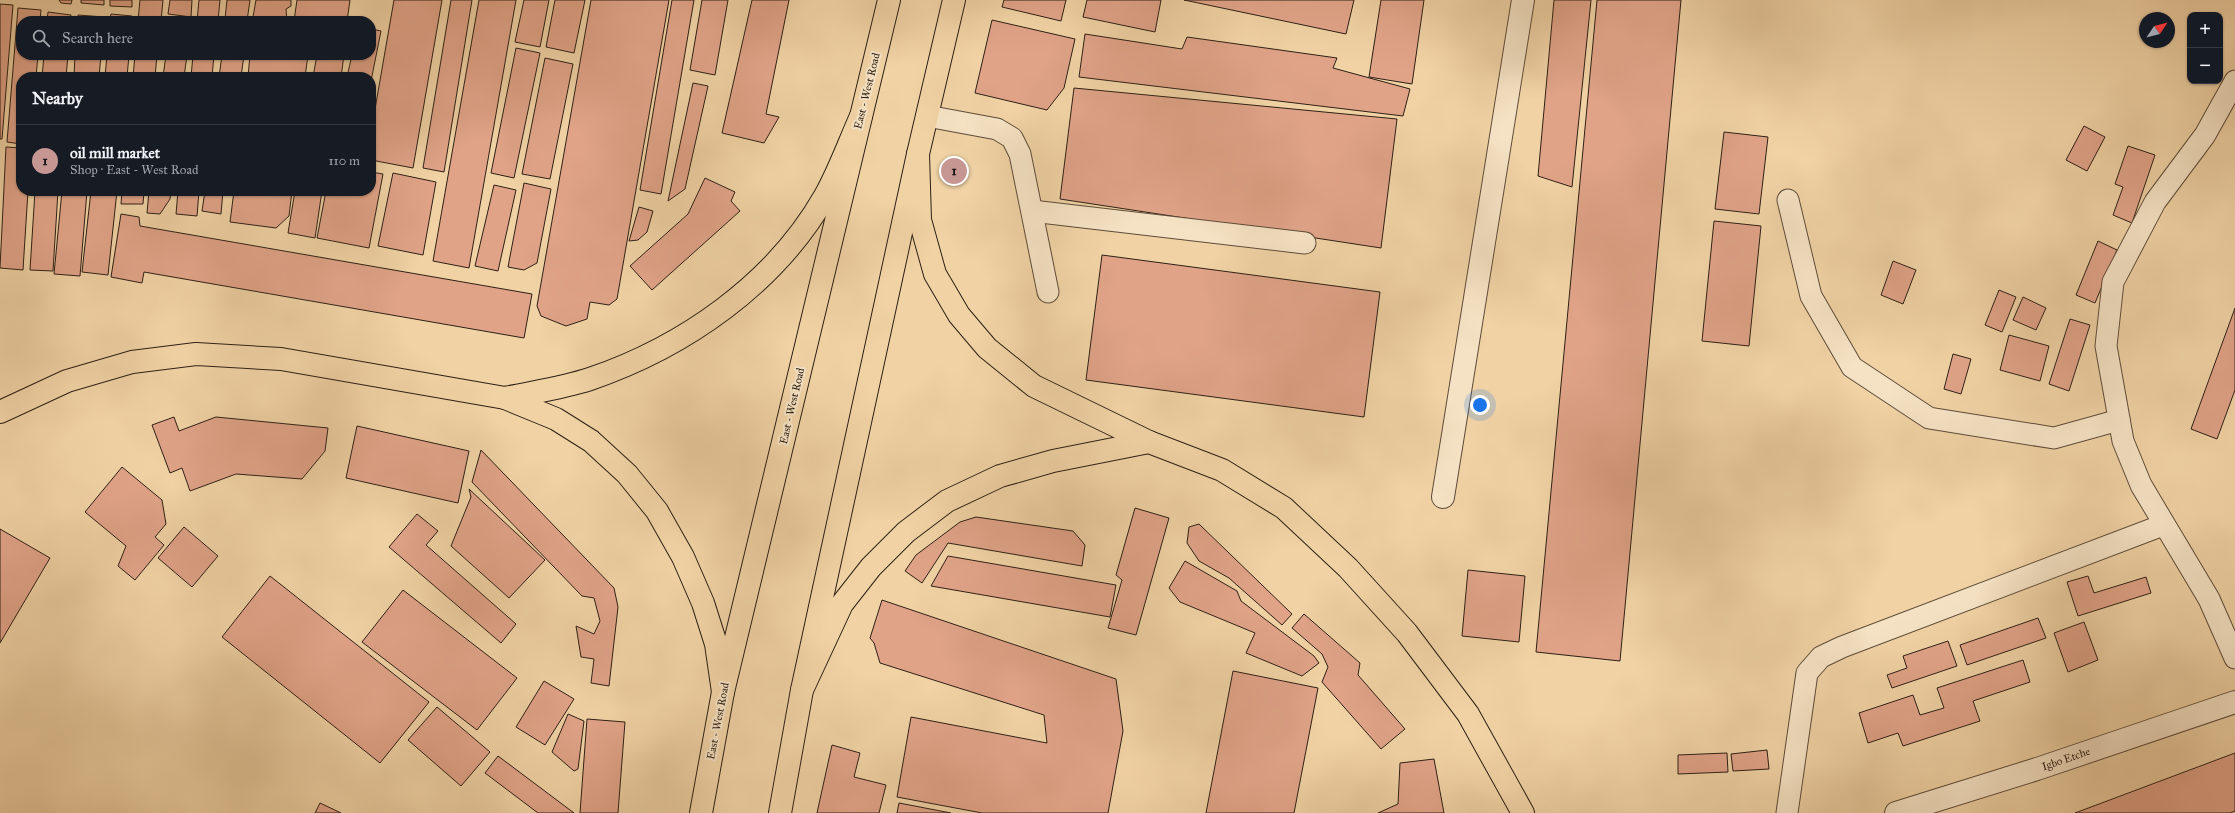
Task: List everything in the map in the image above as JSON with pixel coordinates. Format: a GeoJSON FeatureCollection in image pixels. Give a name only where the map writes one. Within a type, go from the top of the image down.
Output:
{"type":"FeatureCollection","features":[{"type":"Feature","properties":{"kind":"main road","name":"East - West Road"},"geometry":{"type":"LineString","coordinates":[[701,813],[723,692],[889,0]]}},
{"type":"Feature","properties":{"kind":"main road"},"geometry":{"type":"LineString","coordinates":[[780,813],[802,690],[918,154],[954,0]]}},
{"type":"Feature","properties":{"kind":"main road"},"geometry":{"type":"LineString","coordinates":[[504,398],[589,380],[629,364],[676,341],[721,312],[758,279],[794,241],[825,196],[861,116]]}},
{"type":"Feature","properties":{"kind":"main road"},"geometry":{"type":"LineString","coordinates":[[918,154],[920,220],[935,274],[959,315],[987,348],[1034,386],[1149,442],[1222,470],[1284,508],[1348,568],[1407,633],[1468,714],[1523,813]]}},
{"type":"Feature","properties":{"kind":"main road"},"geometry":{"type":"LineString","coordinates":[[0,412],[67,381],[132,362],[196,354],[281,359],[504,398],[556,419],[592,441],[627,474],[658,511],[682,557],[703,603],[716,644],[723,692]]}},
{"type":"Feature","properties":{"kind":"main road"},"geometry":{"type":"LineString","coordinates":[[802,690],[842,604],[871,567],[906,532],[947,501],[1008,474],[1053,461],[1149,442]]}},
{"type":"Feature","properties":{"kind":"street"},"geometry":{"type":"LineString","coordinates":[[1443,497],[1523,0]]}},
{"type":"Feature","properties":{"kind":"street","name":"Igbo Etche"},"geometry":{"type":"LineString","coordinates":[[1896,813],[2037,769],[2235,702]]}},
{"type":"Feature","properties":{"kind":"lane"},"geometry":{"type":"LineString","coordinates":[[2235,81],[2205,135],[2155,202],[2113,282],[2106,346],[2123,441],[2141,485],[2163,525],[2209,599],[2235,658]]}},
{"type":"Feature","properties":{"kind":"lane"},"geometry":{"type":"LineString","coordinates":[[927,116],[997,129],[1012,138],[1020,154],[1048,292]]}},
{"type":"Feature","properties":{"kind":"lane"},"geometry":{"type":"LineString","coordinates":[[1788,200],[1811,296],[1852,367],[1864,376],[1929,418],[1989,429],[2054,438],[2119,420]]}},
{"type":"Feature","properties":{"kind":"lane"},"geometry":{"type":"LineString","coordinates":[[1032,211],[1304,243]]}},
{"type":"Feature","properties":{"kind":"lane"},"geometry":{"type":"LineString","coordinates":[[1787,813],[1807,673],[1821,657],[1842,647],[2163,525]]}},
{"type":"Feature","properties":{"kind":"building"},"geometry":{"type":"Polygon","coordinates":[[[59,0],[72,0],[71,4],[61,3],[59,0]]]}},
{"type":"Feature","properties":{"kind":"building"},"geometry":{"type":"Polygon","coordinates":[[[81,0],[104,0],[104,5],[81,3],[81,0]]]}},
{"type":"Feature","properties":{"kind":"building"},"geometry":{"type":"Polygon","coordinates":[[[110,0],[132,0],[132,7],[110,6],[110,0]]]}},
{"type":"Feature","properties":{"kind":"building"},"geometry":{"type":"Polygon","coordinates":[[[140,0],[163,0],[161,16],[138,16],[140,0]]]}},
{"type":"Feature","properties":{"kind":"building"},"geometry":{"type":"Polygon","coordinates":[[[170,0],[192,0],[191,16],[168,14],[170,0]]]}},
{"type":"Feature","properties":{"kind":"building"},"geometry":{"type":"Polygon","coordinates":[[[199,0],[220,0],[218,16],[197,16],[199,0]]]}},
{"type":"Feature","properties":{"kind":"building"},"geometry":{"type":"Polygon","coordinates":[[[227,0],[250,0],[248,16],[225,16],[227,0]]]}},
{"type":"Feature","properties":{"kind":"building"},"geometry":{"type":"Polygon","coordinates":[[[256,0],[291,0],[291,6],[286,9],[287,16],[253,16],[256,0]]]}},
{"type":"Feature","properties":{"kind":"building"},"geometry":{"type":"Polygon","coordinates":[[[297,0],[350,0],[348,16],[295,16],[297,0]]]}},
{"type":"Feature","properties":{"kind":"building"},"geometry":{"type":"Polygon","coordinates":[[[394,0],[442,0],[413,168],[376,161],[376,103],[394,0]]]}},
{"type":"Feature","properties":{"kind":"building"},"geometry":{"type":"Polygon","coordinates":[[[451,0],[472,0],[444,172],[423,168],[451,0]]]}},
{"type":"Feature","properties":{"kind":"building"},"geometry":{"type":"Polygon","coordinates":[[[479,0],[516,0],[469,268],[433,261],[479,0]]]}},
{"type":"Feature","properties":{"kind":"building"},"geometry":{"type":"Polygon","coordinates":[[[524,0],[549,0],[540,47],[515,42],[524,0]]]}},
{"type":"Feature","properties":{"kind":"building"},"geometry":{"type":"Polygon","coordinates":[[[555,0],[585,0],[574,53],[546,47],[555,0]]]}},
{"type":"Feature","properties":{"kind":"building"},"geometry":{"type":"Polygon","coordinates":[[[591,0],[669,0],[617,299],[609,305],[590,302],[587,319],[566,326],[541,316],[537,306],[591,0]]]}},
{"type":"Feature","properties":{"kind":"building"},"geometry":{"type":"Polygon","coordinates":[[[672,0],[694,0],[661,194],[640,190],[672,0]]]}},
{"type":"Feature","properties":{"kind":"building"},"geometry":{"type":"Polygon","coordinates":[[[702,0],[728,0],[715,75],[690,70],[702,0]]]}},
{"type":"Feature","properties":{"kind":"building"},"geometry":{"type":"Polygon","coordinates":[[[752,0],[789,0],[766,114],[779,117],[764,143],[722,133],[752,0]]]}},
{"type":"Feature","properties":{"kind":"building"},"geometry":{"type":"Polygon","coordinates":[[[1004,0],[1066,0],[1061,21],[1002,7],[1004,0]]]}},
{"type":"Feature","properties":{"kind":"building"},"geometry":{"type":"Polygon","coordinates":[[[1087,0],[1161,0],[1155,32],[1083,17],[1087,0]]]}},
{"type":"Feature","properties":{"kind":"building"},"geometry":{"type":"Polygon","coordinates":[[[1184,0],[1354,0],[1346,34],[1184,0]]]}},
{"type":"Feature","properties":{"kind":"building"},"geometry":{"type":"Polygon","coordinates":[[[1381,0],[1424,0],[1412,84],[1369,77],[1381,0]]]}},
{"type":"Feature","properties":{"kind":"building"},"geometry":{"type":"Polygon","coordinates":[[[1554,0],[1591,0],[1572,187],[1538,176],[1554,0]]]}},
{"type":"Feature","properties":{"kind":"building"},"geometry":{"type":"Polygon","coordinates":[[[1597,0],[1681,0],[1620,661],[1536,652],[1597,0]]]}},
{"type":"Feature","properties":{"kind":"building"},"geometry":{"type":"Polygon","coordinates":[[[0,4],[13,5],[2,139],[0,139],[0,4]]]}},
{"type":"Feature","properties":{"kind":"building"},"geometry":{"type":"Polygon","coordinates":[[[18,8],[41,10],[40,16],[17,16],[18,8]]]}},
{"type":"Feature","properties":{"kind":"building"},"geometry":{"type":"Polygon","coordinates":[[[48,12],[71,15],[71,16],[48,16],[48,12]]]}},
{"type":"Feature","properties":{"kind":"building"},"geometry":{"type":"Polygon","coordinates":[[[111,14],[132,16],[111,16],[111,14]]]}},
{"type":"Feature","properties":{"kind":"building"},"geometry":{"type":"Polygon","coordinates":[[[992,20],[1075,39],[1064,88],[1047,110],[975,93],[992,20]]]}},
{"type":"Feature","properties":{"kind":"building"},"geometry":{"type":"Polygon","coordinates":[[[376,30],[381,31],[376,56],[376,30]]]}},
{"type":"Feature","properties":{"kind":"building"},"geometry":{"type":"Polygon","coordinates":[[[16,32],[16,60],[38,60],[36,72],[16,72],[16,143],[7,142],[16,32]]]}},
{"type":"Feature","properties":{"kind":"building"},"geometry":{"type":"Polygon","coordinates":[[[1085,34],[1182,49],[1187,37],[1337,58],[1333,68],[1410,89],[1403,116],[1079,77],[1085,34]]]}},
{"type":"Feature","properties":{"kind":"building"},"geometry":{"type":"Polygon","coordinates":[[[516,48],[540,53],[514,178],[491,173],[516,48]]]}},
{"type":"Feature","properties":{"kind":"building"},"geometry":{"type":"Polygon","coordinates":[[[545,58],[573,64],[550,179],[522,174],[545,58]]]}},
{"type":"Feature","properties":{"kind":"building"},"geometry":{"type":"Polygon","coordinates":[[[44,60],[68,60],[66,72],[42,72],[44,60]]]}},
{"type":"Feature","properties":{"kind":"building"},"geometry":{"type":"Polygon","coordinates":[[[75,60],[101,60],[99,72],[74,72],[75,60]]]}},
{"type":"Feature","properties":{"kind":"building"},"geometry":{"type":"Polygon","coordinates":[[[107,60],[129,60],[127,72],[105,72],[107,60]]]}},
{"type":"Feature","properties":{"kind":"building"},"geometry":{"type":"Polygon","coordinates":[[[135,60],[157,60],[155,72],[133,72],[135,60]]]}},
{"type":"Feature","properties":{"kind":"building"},"geometry":{"type":"Polygon","coordinates":[[[165,60],[186,60],[185,72],[164,72],[165,60]]]}},
{"type":"Feature","properties":{"kind":"building"},"geometry":{"type":"Polygon","coordinates":[[[193,60],[214,60],[212,72],[191,72],[193,60]]]}},
{"type":"Feature","properties":{"kind":"building"},"geometry":{"type":"Polygon","coordinates":[[[221,60],[243,60],[242,72],[220,72],[221,60]]]}},
{"type":"Feature","properties":{"kind":"building"},"geometry":{"type":"Polygon","coordinates":[[[250,60],[307,60],[306,72],[248,72],[250,60]]]}},
{"type":"Feature","properties":{"kind":"building"},"geometry":{"type":"Polygon","coordinates":[[[316,60],[343,60],[342,72],[314,72],[316,60]]]}},
{"type":"Feature","properties":{"kind":"building"},"geometry":{"type":"Polygon","coordinates":[[[351,60],[375,60],[373,72],[348,72],[351,60]]]}},
{"type":"Feature","properties":{"kind":"building"},"geometry":{"type":"Polygon","coordinates":[[[693,83],[708,86],[685,189],[668,201],[693,83]]]}},
{"type":"Feature","properties":{"kind":"building"},"geometry":{"type":"Polygon","coordinates":[[[1074,88],[1397,119],[1381,248],[1060,199],[1074,88]]]}},
{"type":"Feature","properties":{"kind":"building"},"geometry":{"type":"Polygon","coordinates":[[[2084,126],[2105,137],[2087,171],[2066,160],[2084,126]]]}},
{"type":"Feature","properties":{"kind":"building"},"geometry":{"type":"Polygon","coordinates":[[[1724,132],[1768,137],[1759,214],[1715,209],[1724,132]]]}},
{"type":"Feature","properties":{"kind":"building"},"geometry":{"type":"Polygon","coordinates":[[[2128,146],[2155,155],[2132,223],[2113,215],[2123,187],[2115,184],[2128,146]]]}},
{"type":"Feature","properties":{"kind":"building"},"geometry":{"type":"Polygon","coordinates":[[[6,147],[16,148],[16,196],[28,196],[23,270],[0,268],[6,147]]]}},
{"type":"Feature","properties":{"kind":"building"},"geometry":{"type":"Polygon","coordinates":[[[376,173],[383,174],[369,248],[317,238],[325,196],[376,196],[376,173]]]}},
{"type":"Feature","properties":{"kind":"building"},"geometry":{"type":"Polygon","coordinates":[[[393,173],[436,182],[423,255],[378,246],[393,173]]]}},
{"type":"Feature","properties":{"kind":"building"},"geometry":{"type":"Polygon","coordinates":[[[705,178],[735,192],[731,201],[740,211],[652,290],[630,266],[688,214],[705,178]]]}},
{"type":"Feature","properties":{"kind":"building"},"geometry":{"type":"Polygon","coordinates":[[[524,183],[551,189],[537,263],[524,270],[508,267],[524,183]]]}},
{"type":"Feature","properties":{"kind":"building"},"geometry":{"type":"Polygon","coordinates":[[[494,185],[516,190],[498,271],[475,266],[494,185]]]}},
{"type":"Feature","properties":{"kind":"building"},"geometry":{"type":"Polygon","coordinates":[[[35,196],[58,196],[53,271],[30,270],[35,196]]]}},
{"type":"Feature","properties":{"kind":"building"},"geometry":{"type":"Polygon","coordinates":[[[62,196],[87,196],[80,276],[54,274],[62,196]]]}},
{"type":"Feature","properties":{"kind":"building"},"geometry":{"type":"Polygon","coordinates":[[[90,196],[116,196],[108,275],[82,272],[90,196]]]}},
{"type":"Feature","properties":{"kind":"building"},"geometry":{"type":"Polygon","coordinates":[[[122,196],[144,196],[143,204],[121,204],[122,196]]]}},
{"type":"Feature","properties":{"kind":"building"},"geometry":{"type":"Polygon","coordinates":[[[149,196],[170,196],[160,214],[147,213],[149,196]]]}},
{"type":"Feature","properties":{"kind":"building"},"geometry":{"type":"Polygon","coordinates":[[[178,196],[199,196],[197,216],[176,214],[178,196]]]}},
{"type":"Feature","properties":{"kind":"building"},"geometry":{"type":"Polygon","coordinates":[[[204,196],[223,196],[221,214],[202,211],[204,196]]]}},
{"type":"Feature","properties":{"kind":"building"},"geometry":{"type":"Polygon","coordinates":[[[233,196],[291,196],[289,216],[276,228],[230,222],[233,196]]]}},
{"type":"Feature","properties":{"kind":"building"},"geometry":{"type":"Polygon","coordinates":[[[294,196],[321,196],[315,238],[288,233],[294,196]]]}},
{"type":"Feature","properties":{"kind":"building"},"geometry":{"type":"Polygon","coordinates":[[[639,207],[653,211],[647,232],[638,240],[629,241],[639,207]]]}},
{"type":"Feature","properties":{"kind":"building"},"geometry":{"type":"Polygon","coordinates":[[[121,214],[139,217],[140,226],[532,294],[524,338],[144,272],[142,283],[111,277],[121,214]]]}},
{"type":"Feature","properties":{"kind":"building"},"geometry":{"type":"Polygon","coordinates":[[[1714,221],[1761,226],[1749,346],[1702,341],[1714,221]]]}},
{"type":"Feature","properties":{"kind":"building"},"geometry":{"type":"Polygon","coordinates":[[[2098,241],[2117,250],[2095,303],[2076,295],[2098,241]]]}},
{"type":"Feature","properties":{"kind":"building"},"geometry":{"type":"Polygon","coordinates":[[[1102,255],[1380,292],[1364,417],[1086,380],[1102,255]]]}},
{"type":"Feature","properties":{"kind":"building"},"geometry":{"type":"Polygon","coordinates":[[[1893,261],[1916,270],[1903,304],[1881,295],[1893,261]]]}},
{"type":"Feature","properties":{"kind":"building"},"geometry":{"type":"Polygon","coordinates":[[[1999,290],[2016,297],[2002,332],[1985,325],[1999,290]]]}},
{"type":"Feature","properties":{"kind":"building"},"geometry":{"type":"Polygon","coordinates":[[[2023,297],[2046,308],[2036,330],[2013,320],[2023,297]]]}},
{"type":"Feature","properties":{"kind":"building"},"geometry":{"type":"Polygon","coordinates":[[[2235,308],[2235,390],[2217,439],[2191,429],[2235,308]]]}},
{"type":"Feature","properties":{"kind":"building"},"geometry":{"type":"Polygon","coordinates":[[[2070,319],[2090,325],[2069,391],[2049,384],[2070,319]]]}},
{"type":"Feature","properties":{"kind":"building"},"geometry":{"type":"Polygon","coordinates":[[[2009,335],[2049,346],[2040,381],[2000,370],[2009,335]]]}},
{"type":"Feature","properties":{"kind":"building"},"geometry":{"type":"Polygon","coordinates":[[[1953,354],[1971,359],[1961,394],[1944,389],[1953,354]]]}},
{"type":"Feature","properties":{"kind":"building"},"geometry":{"type":"Polygon","coordinates":[[[174,417],[179,431],[216,417],[328,428],[325,451],[302,479],[236,474],[190,491],[182,468],[170,473],[152,425],[174,417]]]}},
{"type":"Feature","properties":{"kind":"building"},"geometry":{"type":"Polygon","coordinates":[[[357,426],[469,451],[458,503],[346,478],[357,426]]]}},
{"type":"Feature","properties":{"kind":"building"},"geometry":{"type":"Polygon","coordinates":[[[481,450],[614,588],[618,607],[609,686],[591,683],[594,659],[581,657],[576,626],[594,634],[600,621],[594,598],[582,596],[472,482],[481,450]]]}},
{"type":"Feature","properties":{"kind":"building"},"geometry":{"type":"Polygon","coordinates":[[[122,467],[162,500],[166,524],[155,537],[164,545],[135,580],[118,566],[126,546],[85,512],[122,467]]]}},
{"type":"Feature","properties":{"kind":"building"},"geometry":{"type":"Polygon","coordinates":[[[469,489],[545,560],[509,598],[451,546],[471,497],[469,489]]]}},
{"type":"Feature","properties":{"kind":"building"},"geometry":{"type":"Polygon","coordinates":[[[1135,508],[1169,518],[1136,635],[1108,628],[1122,580],[1116,575],[1135,508]]]}},
{"type":"Feature","properties":{"kind":"building"},"geometry":{"type":"Polygon","coordinates":[[[417,514],[438,531],[426,545],[516,624],[501,643],[389,547],[417,514]]]}},
{"type":"Feature","properties":{"kind":"building"},"geometry":{"type":"Polygon","coordinates":[[[976,517],[1073,531],[1085,545],[1082,566],[948,543],[922,583],[905,571],[916,555],[960,522],[976,517]]]}},
{"type":"Feature","properties":{"kind":"building"},"geometry":{"type":"Polygon","coordinates":[[[1199,524],[1292,614],[1282,625],[1229,578],[1199,561],[1187,543],[1189,527],[1199,524]]]}},
{"type":"Feature","properties":{"kind":"building"},"geometry":{"type":"Polygon","coordinates":[[[184,527],[218,556],[192,587],[158,558],[184,527]]]}},
{"type":"Feature","properties":{"kind":"building"},"geometry":{"type":"Polygon","coordinates":[[[0,529],[50,558],[0,643],[0,529]]]}},
{"type":"Feature","properties":{"kind":"building"},"geometry":{"type":"Polygon","coordinates":[[[948,556],[1116,585],[1110,617],[931,586],[948,556]]]}},
{"type":"Feature","properties":{"kind":"building"},"geometry":{"type":"Polygon","coordinates":[[[1185,561],[1237,591],[1241,601],[1314,656],[1319,663],[1302,676],[1246,653],[1255,633],[1180,602],[1169,588],[1185,561]]]}},
{"type":"Feature","properties":{"kind":"building"},"geometry":{"type":"Polygon","coordinates":[[[1468,570],[1525,576],[1519,642],[1462,636],[1468,570]]]}},
{"type":"Feature","properties":{"kind":"building"},"geometry":{"type":"Polygon","coordinates":[[[270,576],[429,702],[380,763],[222,637],[270,576]]]}},
{"type":"Feature","properties":{"kind":"building"},"geometry":{"type":"Polygon","coordinates":[[[2088,576],[2094,593],[2146,577],[2151,593],[2078,616],[2067,582],[2088,576]]]}},
{"type":"Feature","properties":{"kind":"building"},"geometry":{"type":"Polygon","coordinates":[[[403,590],[517,678],[477,730],[362,642],[403,590]]]}},
{"type":"Feature","properties":{"kind":"building"},"geometry":{"type":"Polygon","coordinates":[[[882,600],[1116,679],[1123,731],[1108,813],[982,813],[897,797],[911,717],[1047,743],[1044,715],[880,663],[874,643],[870,638],[882,600]]]}},
{"type":"Feature","properties":{"kind":"building"},"geometry":{"type":"Polygon","coordinates":[[[1304,614],[1360,663],[1358,675],[1405,729],[1381,749],[1322,682],[1328,667],[1322,654],[1292,628],[1304,614]]]}},
{"type":"Feature","properties":{"kind":"building"},"geometry":{"type":"Polygon","coordinates":[[[2038,618],[2046,638],[1967,665],[1960,645],[2038,618]]]}},
{"type":"Feature","properties":{"kind":"building"},"geometry":{"type":"Polygon","coordinates":[[[2084,622],[2098,660],[2068,672],[2054,633],[2084,622]]]}},
{"type":"Feature","properties":{"kind":"building"},"geometry":{"type":"Polygon","coordinates":[[[1948,641],[1957,666],[1892,688],[1887,675],[1907,668],[1903,656],[1948,641]]]}},
{"type":"Feature","properties":{"kind":"building"},"geometry":{"type":"Polygon","coordinates":[[[2023,660],[2030,682],[1973,701],[1980,721],[1903,746],[1898,733],[1868,743],[1859,713],[1913,695],[1920,715],[1944,708],[1937,688],[2023,660]]]}},
{"type":"Feature","properties":{"kind":"building"},"geometry":{"type":"Polygon","coordinates":[[[1233,671],[1318,688],[1294,813],[1206,813],[1233,671]]]}},
{"type":"Feature","properties":{"kind":"building"},"geometry":{"type":"Polygon","coordinates":[[[544,681],[574,699],[545,745],[516,727],[544,681]]]}},
{"type":"Feature","properties":{"kind":"building"},"geometry":{"type":"Polygon","coordinates":[[[437,707],[490,752],[461,786],[408,740],[437,707]]]}},
{"type":"Feature","properties":{"kind":"building"},"geometry":{"type":"Polygon","coordinates":[[[568,714],[584,721],[578,769],[574,771],[552,752],[568,714]]]}},
{"type":"Feature","properties":{"kind":"building"},"geometry":{"type":"Polygon","coordinates":[[[587,719],[625,722],[618,813],[580,813],[587,719]]]}},
{"type":"Feature","properties":{"kind":"building"},"geometry":{"type":"Polygon","coordinates":[[[832,745],[860,753],[854,777],[886,785],[879,813],[817,813],[832,745]]]}},
{"type":"Feature","properties":{"kind":"building"},"geometry":{"type":"Polygon","coordinates":[[[1767,750],[1769,769],[1733,771],[1731,754],[1767,750]]]}},
{"type":"Feature","properties":{"kind":"building"},"geometry":{"type":"Polygon","coordinates":[[[1727,753],[1728,772],[1678,774],[1678,755],[1727,753]]]}},
{"type":"Feature","properties":{"kind":"building"},"geometry":{"type":"Polygon","coordinates":[[[2235,753],[2235,811],[2230,813],[2075,813],[2235,753]]]}},
{"type":"Feature","properties":{"kind":"building"},"geometry":{"type":"Polygon","coordinates":[[[498,756],[574,813],[538,813],[485,773],[498,756]]]}},
{"type":"Feature","properties":{"kind":"building"},"geometry":{"type":"Polygon","coordinates":[[[1434,759],[1444,813],[1378,813],[1398,804],[1400,763],[1434,759]]]}},
{"type":"Feature","properties":{"kind":"building"},"geometry":{"type":"Polygon","coordinates":[[[320,803],[341,813],[315,813],[320,803]]]}},
{"type":"Feature","properties":{"kind":"building"},"geometry":{"type":"Polygon","coordinates":[[[899,803],[951,813],[897,813],[899,803]]]}},
{"type":"Feature","properties":{"kind":"place","name":"oil mill market"},"geometry":{"type":"Point","coordinates":[954,171]}}]}
